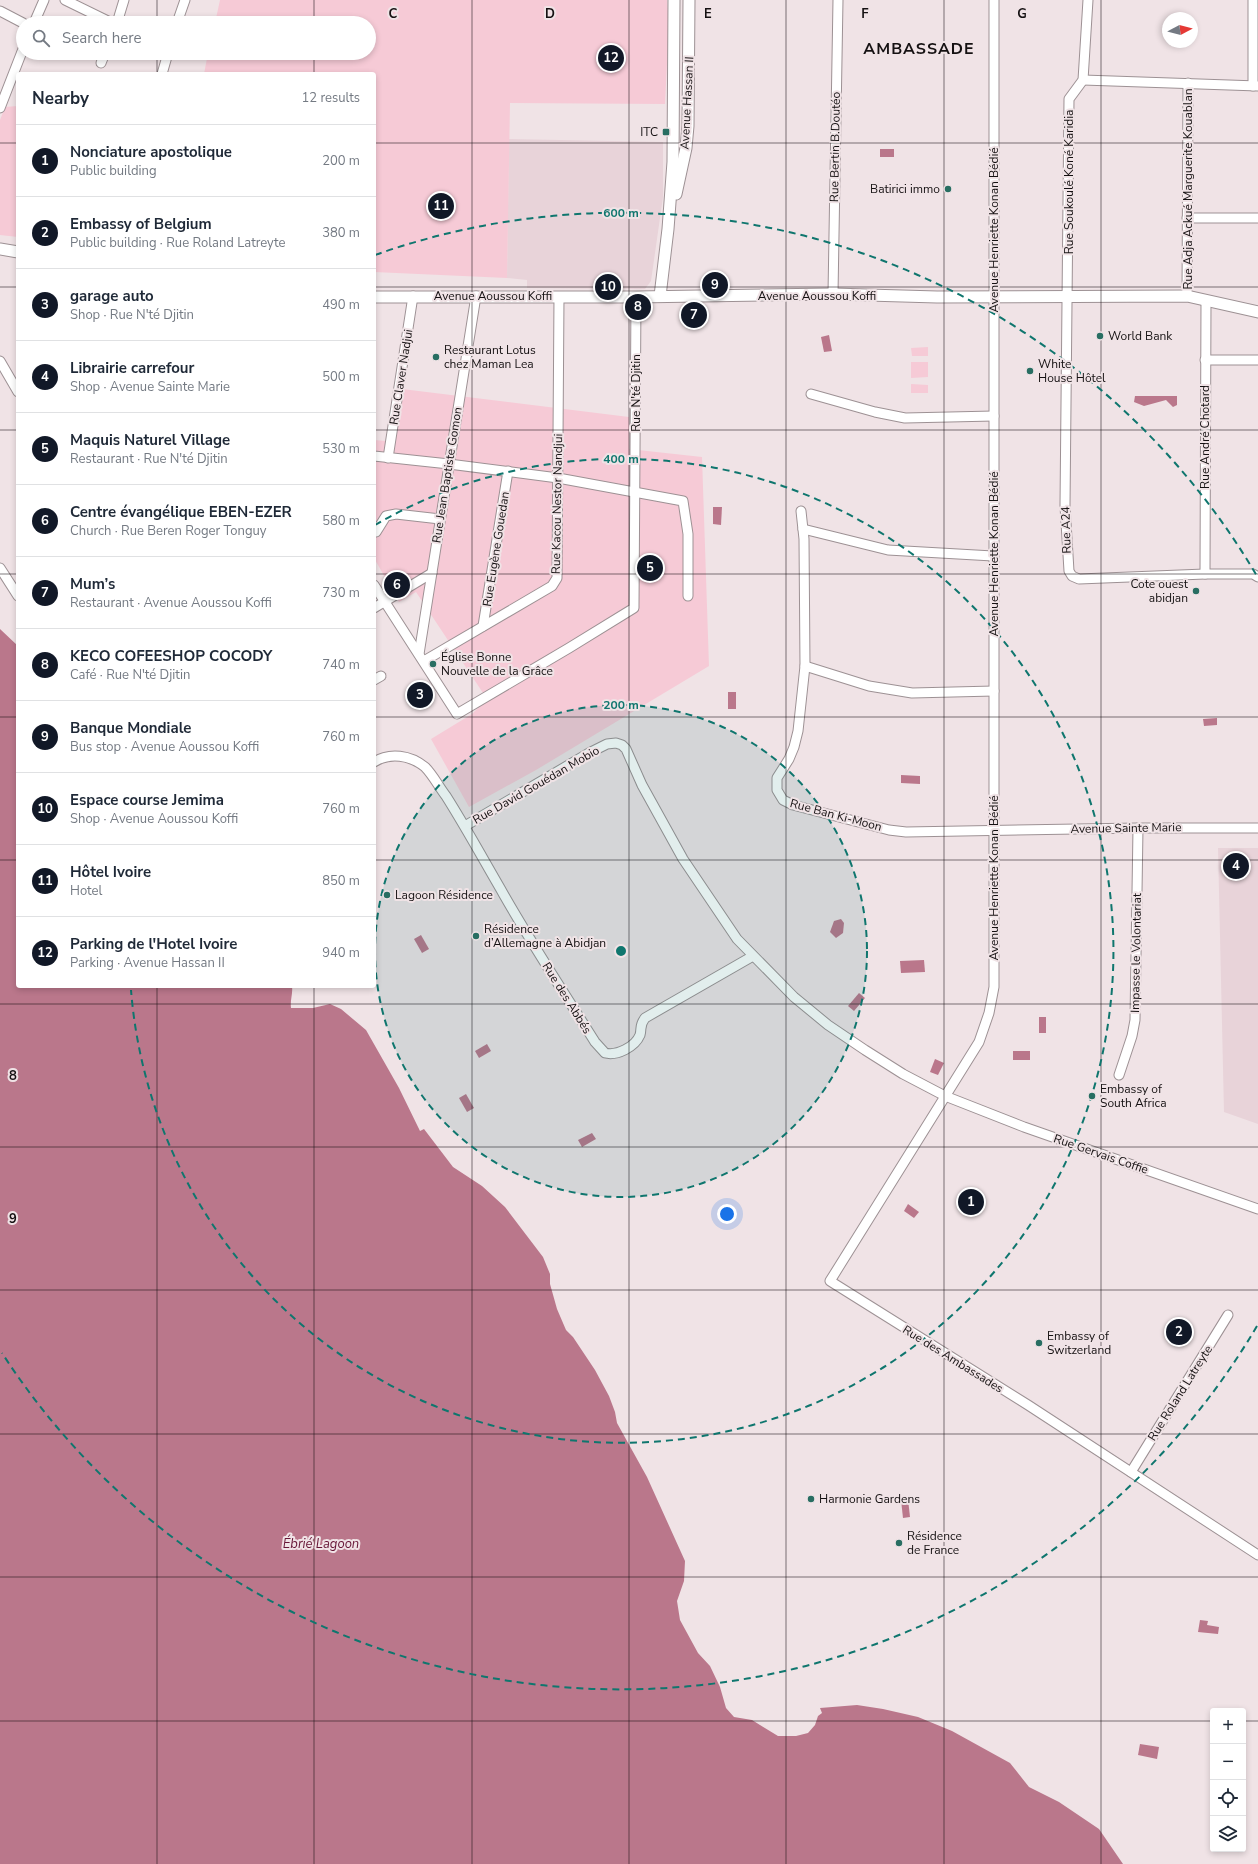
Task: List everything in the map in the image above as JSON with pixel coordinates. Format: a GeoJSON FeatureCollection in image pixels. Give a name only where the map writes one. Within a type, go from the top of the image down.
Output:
{"type":"FeatureCollection","features":[{"type":"Feature","properties":{"kind":"street"},"geometry":{"type":"LineString","coordinates":[[37,16],[44,0]]}},
{"type":"Feature","properties":{"kind":"street"},"geometry":{"type":"LineString","coordinates":[[66,0],[98,16]]}},
{"type":"Feature","properties":{"kind":"street"},"geometry":{"type":"LineString","coordinates":[[118,16],[124,0]]}},
{"type":"Feature","properties":{"kind":"street"},"geometry":{"type":"LineString","coordinates":[[179,16],[185,0]]}},
{"type":"Feature","properties":{"kind":"street","name":"Avenue Hassan II"},"geometry":{"type":"LineString","coordinates":[[660,296],[668,229],[673,162],[674,0]]}},
{"type":"Feature","properties":{"kind":"street","name":"Avenue Hassan II"},"geometry":{"type":"LineString","coordinates":[[668,229],[686,148],[690,0]]}},
{"type":"Feature","properties":{"kind":"street","name":"Rue Bertin B.Doutéo"},"geometry":{"type":"LineString","coordinates":[[833,294],[838,0]]}},
{"type":"Feature","properties":{"kind":"street","name":"Avenue Henriette Konan Bédié"},"geometry":{"type":"LineString","coordinates":[[945,1096],[979,1042],[989,1013],[994,987],[994,0]]}},
{"type":"Feature","properties":{"kind":"street"},"geometry":{"type":"LineString","coordinates":[[1088,0],[1083,80],[1255,86],[1253,0]]}},
{"type":"Feature","properties":{"kind":"street"},"geometry":{"type":"LineString","coordinates":[[0,11],[16,19]]}},
{"type":"Feature","properties":{"kind":"street"},"geometry":{"type":"LineString","coordinates":[[0,108],[19,60]]}},
{"type":"Feature","properties":{"kind":"street"},"geometry":{"type":"LineString","coordinates":[[162,72],[165,60]]}},
{"type":"Feature","properties":{"kind":"street","name":"Rue Soukoulé Koné Karidia"},"geometry":{"type":"LineString","coordinates":[[1068,296],[1069,99],[1083,80]]}},
{"type":"Feature","properties":{"kind":"street","name":"Rue Adja Ackué Marguerite Kouablan"},"geometry":{"type":"LineString","coordinates":[[1187,296],[1186,218],[1188,83]]}},
{"type":"Feature","properties":{"kind":"street"},"geometry":{"type":"LineString","coordinates":[[1186,218],[1258,218]]}},
{"type":"Feature","properties":{"kind":"street"},"geometry":{"type":"LineString","coordinates":[[0,249],[16,252]]}},
{"type":"Feature","properties":{"kind":"street","name":"Avenue Aoussou Koffi"},"geometry":{"type":"LineString","coordinates":[[376,296],[636,297],[833,294],[1187,296],[1258,312]]}},
{"type":"Feature","properties":{"kind":"street","name":"Rue Claver Nadjui"},"geometry":{"type":"LineString","coordinates":[[388,458],[413,296]]}},
{"type":"Feature","properties":{"kind":"street","name":"Rue Jean Baptiste Gomon"},"geometry":{"type":"LineString","coordinates":[[421,658],[440,519],[476,296]]}},
{"type":"Feature","properties":{"kind":"street","name":"Rue Kacou Nestor Nandjui"},"geometry":{"type":"LineString","coordinates":[[421,658],[484,626],[552,586],[557,578],[558,296]]}},
{"type":"Feature","properties":{"kind":"street","name":"Rue A24"},"geometry":{"type":"LineString","coordinates":[[1068,296],[1065,506],[1069,571],[1072,576],[1079,579],[1205,574],[1252,574],[1258,576]]}},
{"type":"Feature","properties":{"kind":"street","name":"Rue N'té Djitin"},"geometry":{"type":"LineString","coordinates":[[376,588],[457,714],[634,608],[636,297]]}},
{"type":"Feature","properties":{"kind":"street","name":"Rue André Chotard"},"geometry":{"type":"LineString","coordinates":[[1205,574],[1206,300]]}},
{"type":"Feature","properties":{"kind":"street"},"geometry":{"type":"LineString","coordinates":[[1205,360],[1258,360]]}},
{"type":"Feature","properties":{"kind":"street"},"geometry":{"type":"LineString","coordinates":[[0,361],[16,389]]}},
{"type":"Feature","properties":{"kind":"street"},"geometry":{"type":"LineString","coordinates":[[811,394],[876,412],[905,418],[994,416]]}},
{"type":"Feature","properties":{"kind":"street"},"geometry":{"type":"LineString","coordinates":[[376,456],[558,478],[682,501],[688,534],[688,596]]}},
{"type":"Feature","properties":{"kind":"street","name":"Rue Eugène Gouedan"},"geometry":{"type":"LineString","coordinates":[[484,626],[508,471]]}},
{"type":"Feature","properties":{"kind":"street","name":"Rue Ban Ki-Moon"},"geometry":{"type":"LineString","coordinates":[[801,511],[803,529],[805,666],[798,731],[789,759],[777,778],[777,790],[783,800],[793,805],[898,832],[994,830]]}},
{"type":"Feature","properties":{"kind":"street"},"geometry":{"type":"LineString","coordinates":[[376,532],[386,516],[396,514],[440,519]]}},
{"type":"Feature","properties":{"kind":"street"},"geometry":{"type":"LineString","coordinates":[[803,529],[888,550],[993,556]]}},
{"type":"Feature","properties":{"kind":"street"},"geometry":{"type":"LineString","coordinates":[[0,568],[16,593]]}},
{"type":"Feature","properties":{"kind":"street"},"geometry":{"type":"LineString","coordinates":[[376,607],[432,573]]}},
{"type":"Feature","properties":{"kind":"street"},"geometry":{"type":"LineString","coordinates":[[805,666],[869,686],[912,693],[994,691]]}},
{"type":"Feature","properties":{"kind":"street","name":"Rue David Gouédan Mobio"},"geometry":{"type":"LineString","coordinates":[[465,826],[589,753],[607,744],[622,745],[631,756],[642,785],[683,859],[737,939],[794,997],[828,1025],[903,1074],[945,1096]]}},
{"type":"Feature","properties":{"kind":"street","name":"Rue des Abbés"},"geometry":{"type":"LineString","coordinates":[[376,761],[391,756],[400,756],[412,759],[425,767],[465,826],[531,941],[595,1042],[605,1053],[615,1054],[630,1046],[636,1042],[640,1034],[641,1023],[645,1018],[753,956]]}},
{"type":"Feature","properties":{"kind":"street","name":"Impasse le Volontariat"},"geometry":{"type":"LineString","coordinates":[[1118,1075],[1132,1036],[1135,1020],[1138,828]]}},
{"type":"Feature","properties":{"kind":"street","name":"Avenue Sainte Marie"},"geometry":{"type":"LineString","coordinates":[[994,830],[1258,828]]}},
{"type":"Feature","properties":{"kind":"street","name":"Rue Gervais Coffie"},"geometry":{"type":"LineString","coordinates":[[945,1096],[1024,1127],[1258,1209]]}},
{"type":"Feature","properties":{"kind":"street","name":"Rue des Ambassades"},"geometry":{"type":"LineString","coordinates":[[945,1096],[830,1281],[1131,1472],[1225,1535],[1258,1555]]}},
{"type":"Feature","properties":{"kind":"street","name":"Rue Roland Latreyte"},"geometry":{"type":"LineString","coordinates":[[1131,1472],[1228,1315]]}},
{"type":"Feature","properties":{"kind":"shaded area"},"geometry":{"type":"Polygon","coordinates":[[[220,0],[667,0],[669,24],[665,104],[510,103],[507,278],[376,272],[376,72],[204,72],[207,60],[376,60],[376,16],[217,16],[220,0]]]}},
{"type":"Feature","properties":{"kind":"shaded area"},"geometry":{"type":"Polygon","coordinates":[[[16,106],[16,237],[0,235],[0,120],[5,107],[16,106]]]}},
{"type":"Feature","properties":{"kind":"shaded area"},"geometry":{"type":"Polygon","coordinates":[[[509,139],[663,142],[663,197],[651,281],[645,289],[527,288],[527,280],[507,278],[509,139]]]}},
{"type":"Feature","properties":{"kind":"shaded area"},"geometry":{"type":"Polygon","coordinates":[[[928,347],[928,356],[912,356],[911,348],[928,347]]]}},
{"type":"Feature","properties":{"kind":"shaded area"},"geometry":{"type":"Polygon","coordinates":[[[911,362],[928,362],[928,377],[911,378],[911,362]]]}},
{"type":"Feature","properties":{"kind":"shaded area"},"geometry":{"type":"Polygon","coordinates":[[[911,384],[928,385],[928,393],[911,393],[911,384]]]}},
{"type":"Feature","properties":{"kind":"shaded area"},"geometry":{"type":"Polygon","coordinates":[[[394,388],[629,417],[629,449],[702,457],[709,666],[536,770],[469,807],[431,739],[472,714],[487,699],[416,592],[399,602],[376,562],[376,440],[386,441],[394,388]]]}},
{"type":"Feature","properties":{"kind":"shaded area"},"geometry":{"type":"Polygon","coordinates":[[[1218,848],[1258,848],[1258,1124],[1224,1112],[1218,848]]]}},
{"type":"Feature","properties":{"kind":"water"},"geometry":{"type":"Polygon","coordinates":[[[880,149],[894,149],[894,157],[880,157],[880,149]]]}},
{"type":"Feature","properties":{"kind":"water"},"geometry":{"type":"Polygon","coordinates":[[[829,335],[832,351],[824,352],[821,337],[829,335]]]}},
{"type":"Feature","properties":{"kind":"water"},"geometry":{"type":"Polygon","coordinates":[[[1135,396],[1177,396],[1177,405],[1173,407],[1166,400],[1144,406],[1134,402],[1135,396]]]}},
{"type":"Feature","properties":{"kind":"water"},"geometry":{"type":"Polygon","coordinates":[[[713,507],[722,507],[721,525],[713,524],[713,507]]]}},
{"type":"Feature","properties":{"kind":"water","name":"Ébrié Lagoon"},"geometry":{"type":"Polygon","coordinates":[[[0,629],[16,644],[16,988],[292,988],[291,1008],[313,1008],[330,1004],[341,1009],[366,1030],[399,1088],[420,1131],[424,1129],[453,1167],[482,1186],[505,1207],[543,1257],[550,1274],[550,1284],[557,1309],[566,1330],[573,1337],[595,1370],[609,1396],[615,1412],[617,1423],[647,1477],[685,1561],[684,1581],[677,1601],[680,1620],[698,1653],[710,1666],[720,1687],[726,1708],[734,1717],[752,1720],[778,1736],[796,1736],[808,1733],[815,1725],[818,1716],[822,1713],[820,1708],[857,1705],[918,1717],[952,1731],[1010,1763],[1029,1787],[1059,1802],[1099,1829],[1123,1864],[0,1864],[0,629]]]}},
{"type":"Feature","properties":{"kind":"water"},"geometry":{"type":"Polygon","coordinates":[[[728,692],[736,692],[736,709],[728,709],[728,692]]]}},
{"type":"Feature","properties":{"kind":"water"},"geometry":{"type":"Polygon","coordinates":[[[1217,718],[1217,725],[1204,726],[1203,719],[1217,718]]]}},
{"type":"Feature","properties":{"kind":"water"},"geometry":{"type":"Polygon","coordinates":[[[901,775],[920,776],[920,784],[901,783],[901,775]]]}},
{"type":"Feature","properties":{"kind":"water"},"geometry":{"type":"Polygon","coordinates":[[[841,919],[844,923],[843,933],[836,938],[830,932],[834,921],[841,919]]]}},
{"type":"Feature","properties":{"kind":"water"},"geometry":{"type":"Polygon","coordinates":[[[421,935],[429,949],[422,953],[414,939],[421,935]]]}},
{"type":"Feature","properties":{"kind":"water"},"geometry":{"type":"Polygon","coordinates":[[[924,960],[925,972],[901,973],[900,961],[924,960]]]}},
{"type":"Feature","properties":{"kind":"water"},"geometry":{"type":"Polygon","coordinates":[[[859,993],[865,998],[854,1011],[848,1006],[859,993]]]}},
{"type":"Feature","properties":{"kind":"water"},"geometry":{"type":"Polygon","coordinates":[[[1039,1017],[1046,1017],[1046,1033],[1039,1033],[1039,1017]]]}},
{"type":"Feature","properties":{"kind":"water"},"geometry":{"type":"Polygon","coordinates":[[[487,1044],[491,1051],[479,1058],[475,1051],[487,1044]]]}},
{"type":"Feature","properties":{"kind":"water"},"geometry":{"type":"Polygon","coordinates":[[[1013,1051],[1030,1051],[1030,1060],[1013,1060],[1013,1051]]]}},
{"type":"Feature","properties":{"kind":"water"},"geometry":{"type":"Polygon","coordinates":[[[935,1059],[944,1063],[938,1075],[930,1072],[935,1059]]]}},
{"type":"Feature","properties":{"kind":"water"},"geometry":{"type":"Polygon","coordinates":[[[466,1094],[474,1108],[467,1112],[459,1098],[466,1094]]]}},
{"type":"Feature","properties":{"kind":"water"},"geometry":{"type":"Polygon","coordinates":[[[592,1133],[596,1139],[582,1147],[578,1140],[592,1133]]]}},
{"type":"Feature","properties":{"kind":"water"},"geometry":{"type":"Polygon","coordinates":[[[908,1204],[919,1212],[914,1218],[904,1211],[908,1204]]]}},
{"type":"Feature","properties":{"kind":"water"},"geometry":{"type":"Polygon","coordinates":[[[908,1499],[910,1517],[903,1518],[901,1500],[908,1499]]]}},
{"type":"Feature","properties":{"kind":"water"},"geometry":{"type":"Polygon","coordinates":[[[1200,1620],[1208,1621],[1207,1625],[1219,1627],[1218,1634],[1198,1632],[1200,1620]]]}},
{"type":"Feature","properties":{"kind":"water"},"geometry":{"type":"Polygon","coordinates":[[[1140,1744],[1159,1747],[1157,1759],[1138,1755],[1140,1744]]]}},
{"type":"Feature","properties":{"kind":"place","name":"Parking de l'Hotel Ivoire"},"geometry":{"type":"Point","coordinates":[611,58]}},
{"type":"Feature","properties":{"kind":"place","name":"ITC"},"geometry":{"type":"Point","coordinates":[666,132]}},
{"type":"Feature","properties":{"kind":"place","name":"Batirici immo"},"geometry":{"type":"Point","coordinates":[948,189]}},
{"type":"Feature","properties":{"kind":"place","name":"Hôtel Ivoire"},"geometry":{"type":"Point","coordinates":[441,206]}},
{"type":"Feature","properties":{"kind":"place","name":"Banque Mondiale"},"geometry":{"type":"Point","coordinates":[715,285]}},
{"type":"Feature","properties":{"kind":"place","name":"Espace course Jemima"},"geometry":{"type":"Point","coordinates":[608,287]}},
{"type":"Feature","properties":{"kind":"place","name":"KECO COFEESHOP COCODY"},"geometry":{"type":"Point","coordinates":[638,307]}},
{"type":"Feature","properties":{"kind":"place","name":"Mum’s"},"geometry":{"type":"Point","coordinates":[694,315]}},
{"type":"Feature","properties":{"kind":"place","name":"World Bank"},"geometry":{"type":"Point","coordinates":[1100,336]}},
{"type":"Feature","properties":{"kind":"place","name":"Restaurant Lotus chez Maman Lea"},"geometry":{"type":"Point","coordinates":[436,357]}},
{"type":"Feature","properties":{"kind":"place","name":"White House Hôtel"},"geometry":{"type":"Point","coordinates":[1030,371]}},
{"type":"Feature","properties":{"kind":"place","name":"Maquis Naturel Village"},"geometry":{"type":"Point","coordinates":[650,568]}},
{"type":"Feature","properties":{"kind":"place","name":"Centre évangélique EBEN-EZER"},"geometry":{"type":"Point","coordinates":[397,585]}},
{"type":"Feature","properties":{"kind":"place","name":"Cote ouest abidjan"},"geometry":{"type":"Point","coordinates":[1196,591]}},
{"type":"Feature","properties":{"kind":"place","name":"Église Bonne Nouvelle de la Grâce"},"geometry":{"type":"Point","coordinates":[433,664]}},
{"type":"Feature","properties":{"kind":"place","name":"garage auto"},"geometry":{"type":"Point","coordinates":[420,695]}},
{"type":"Feature","properties":{"kind":"place","name":"Librairie carrefour"},"geometry":{"type":"Point","coordinates":[1236,866]}},
{"type":"Feature","properties":{"kind":"place","name":"Lagoon Résidence"},"geometry":{"type":"Point","coordinates":[387,895]}},
{"type":"Feature","properties":{"kind":"place","name":"Résidence d’Allemagne à Abidjan"},"geometry":{"type":"Point","coordinates":[476,936]}},
{"type":"Feature","properties":{"kind":"place","name":"Embassy of South Africa"},"geometry":{"type":"Point","coordinates":[1092,1096]}},
{"type":"Feature","properties":{"kind":"place","name":"Nonciature apostolique"},"geometry":{"type":"Point","coordinates":[971,1202]}},
{"type":"Feature","properties":{"kind":"place","name":"Embassy of Belgium"},"geometry":{"type":"Point","coordinates":[1179,1332]}},
{"type":"Feature","properties":{"kind":"place","name":"Embassy of Switzerland"},"geometry":{"type":"Point","coordinates":[1039,1343]}},
{"type":"Feature","properties":{"kind":"place","name":"Harmonie Gardens"},"geometry":{"type":"Point","coordinates":[811,1499]}},
{"type":"Feature","properties":{"kind":"place","name":"Résidence de France"},"geometry":{"type":"Point","coordinates":[899,1543]}},
{"type":"Feature","properties":{"kind":"district","name":"AMBASSADE"},"geometry":{"type":"Point","coordinates":[919,49]}}]}
